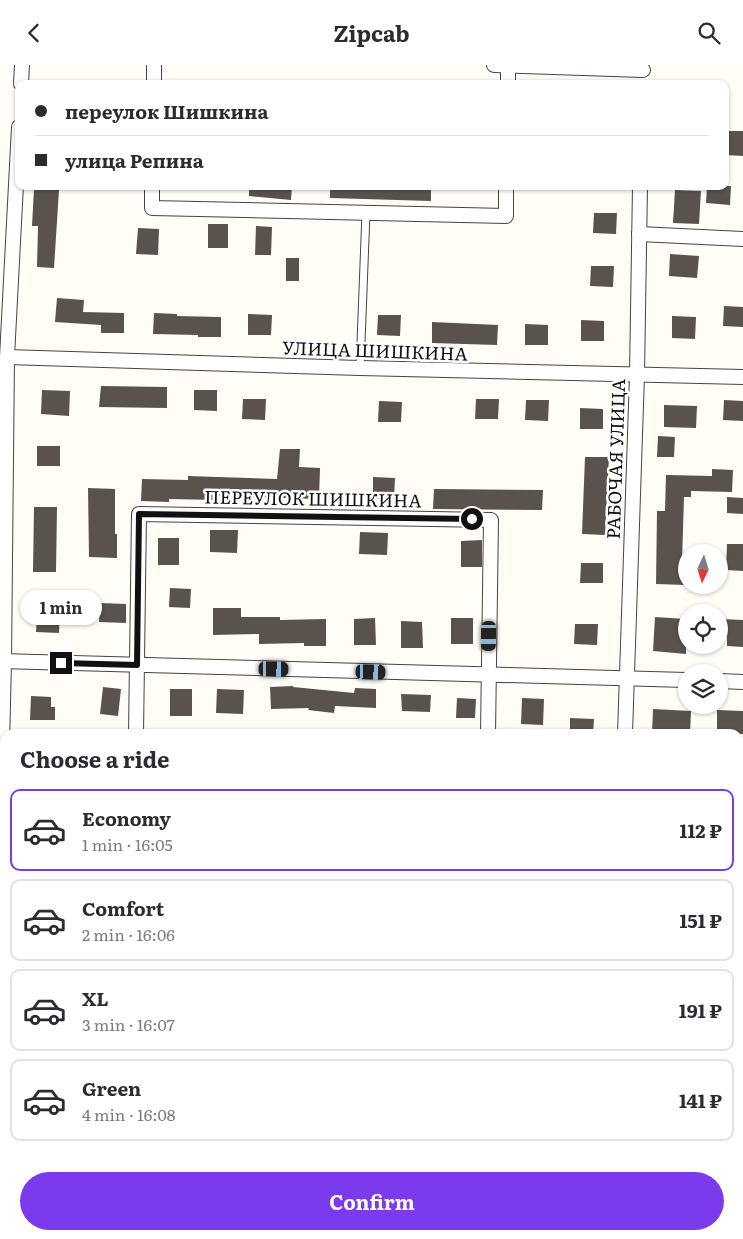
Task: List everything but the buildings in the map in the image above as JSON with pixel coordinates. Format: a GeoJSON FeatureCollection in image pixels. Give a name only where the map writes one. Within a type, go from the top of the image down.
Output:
{"type":"FeatureCollection","features":[{"type":"Feature","properties":{"kind":"street"},"geometry":{"type":"LineString","coordinates":[[21,80],[22,65]]}},
{"type":"Feature","properties":{"kind":"street"},"geometry":{"type":"LineString","coordinates":[[154,65],[154,80]]}},
{"type":"Feature","properties":{"kind":"street"},"geometry":{"type":"LineString","coordinates":[[494,65],[643,73]]}},
{"type":"Feature","properties":{"kind":"street"},"geometry":{"type":"LineString","coordinates":[[508,65],[508,80]]}},
{"type":"Feature","properties":{"kind":"street"},"geometry":{"type":"LineString","coordinates":[[1,729],[7,357],[16,190]]}},
{"type":"Feature","properties":{"kind":"street"},"geometry":{"type":"LineString","coordinates":[[152,190],[152,208],[506,216],[506,190]]}},
{"type":"Feature","properties":{"kind":"street","name":"РАБОЧАЯ УЛИЦА"},"geometry":{"type":"LineString","coordinates":[[625,729],[640,190]]}},
{"type":"Feature","properties":{"kind":"street"},"geometry":{"type":"LineString","coordinates":[[639,234],[743,239]]}},
{"type":"Feature","properties":{"kind":"street","name":"УЛИЦА ШИШКИНА"},"geometry":{"type":"LineString","coordinates":[[7,357],[743,377]]}},
{"type":"Feature","properties":{"kind":"street","name":"ПЕРЕУЛОК ШИШКИНА"},"geometry":{"type":"LineString","coordinates":[[136,729],[139,514],[492,519],[488,729]]}},
{"type":"Feature","properties":{"kind":"street"},"geometry":{"type":"LineString","coordinates":[[2,661],[678,680]]}},
{"type":"Feature","properties":{"kind":"street"},"geometry":{"type":"LineString","coordinates":[[728,681],[743,682]]}},
{"type":"Feature","properties":{"kind":"lane"},"geometry":{"type":"LineString","coordinates":[[360,368],[366,213]]}},
{"type":"Feature","properties":{"kind":"route"},"geometry":{"type":"LineString","coordinates":[[61,663],[137,665],[139,514],[472,519]]}}]}
